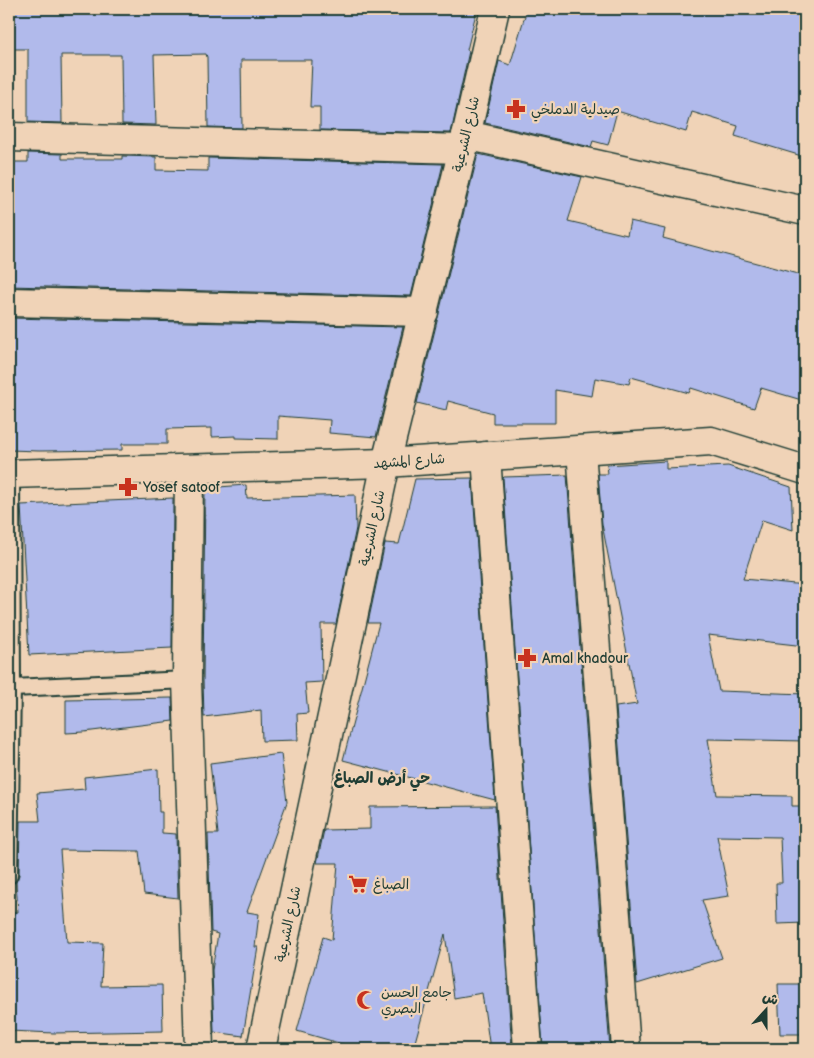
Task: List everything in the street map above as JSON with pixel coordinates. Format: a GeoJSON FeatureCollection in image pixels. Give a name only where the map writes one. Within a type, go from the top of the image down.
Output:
{"type":"FeatureCollection","features":[{"type":"Feature","properties":{"kind":"street","name":"شارع الشرعية"},"geometry":{"type":"LineString","coordinates":[[261,1049],[386,463],[424,312],[495,9]]}},
{"type":"Feature","properties":{"kind":"street"},"geometry":{"type":"LineString","coordinates":[[9,137],[464,142],[805,211]]}},
{"type":"Feature","properties":{"kind":"street"},"geometry":{"type":"LineString","coordinates":[[9,302],[424,312]]}},
{"type":"Feature","properties":{"kind":"street","name":"شارع المشهد"},"geometry":{"type":"LineString","coordinates":[[10,474],[386,463],[711,441],[805,470]]}},
{"type":"Feature","properties":{"kind":"street"},"geometry":{"type":"LineString","coordinates":[[581,450],[626,1049]]}},
{"type":"Feature","properties":{"kind":"street"},"geometry":{"type":"LineString","coordinates":[[486,456],[528,1049]]}},
{"type":"Feature","properties":{"kind":"street"},"geometry":{"type":"LineString","coordinates":[[189,470],[187,680],[199,1049]]}},
{"type":"Feature","properties":{"kind":"lane"},"geometry":{"type":"LineString","coordinates":[[9,875],[12,688],[10,474]]}},
{"type":"Feature","properties":{"kind":"lane"},"geometry":{"type":"LineString","coordinates":[[12,688],[187,680]]}},
{"type":"Feature","properties":{"kind":"building"},"geometry":{"type":"Polygon","coordinates":[[[9,9],[477,9],[451,133],[320,130],[320,107],[310,107],[312,60],[241,60],[242,128],[208,127],[206,54],[154,55],[156,125],[122,124],[121,55],[61,55],[62,123],[28,122],[28,49],[9,49],[9,9]]]}},
{"type":"Feature","properties":{"kind":"building"},"geometry":{"type":"Polygon","coordinates":[[[527,9],[805,9],[805,157],[735,136],[738,126],[692,112],[686,132],[617,111],[608,145],[593,141],[591,147],[485,123],[499,61],[510,65],[527,9]]]}},
{"type":"Feature","properties":{"kind":"building"},"geometry":{"type":"Polygon","coordinates":[[[28,153],[62,154],[62,159],[122,159],[122,156],[156,157],[156,170],[208,171],[208,158],[443,164],[411,296],[9,286],[9,232],[12,233],[9,162],[28,162],[28,153]]]}},
{"type":"Feature","properties":{"kind":"building"},"geometry":{"type":"Polygon","coordinates":[[[478,154],[582,177],[568,221],[627,235],[630,221],[665,229],[663,238],[805,276],[805,401],[761,388],[754,408],[691,388],[689,393],[631,377],[629,384],[595,378],[592,396],[555,390],[555,423],[493,423],[493,413],[448,401],[446,410],[417,403],[478,154]]]}},
{"type":"Feature","properties":{"kind":"building"},"geometry":{"type":"Polygon","coordinates":[[[9,318],[403,327],[376,437],[329,433],[330,420],[278,416],[278,439],[236,438],[236,436],[212,437],[212,428],[167,429],[167,444],[122,444],[122,450],[39,451],[9,450],[9,318]]]}},
{"type":"Feature","properties":{"kind":"building"},"geometry":{"type":"Polygon","coordinates":[[[666,461],[666,469],[728,466],[791,487],[793,530],[762,520],[743,579],[805,585],[805,646],[708,635],[719,691],[805,694],[805,741],[708,739],[717,795],[792,796],[792,806],[805,806],[805,923],[777,924],[776,883],[782,883],[780,837],[717,836],[729,896],[702,900],[722,958],[637,984],[616,707],[637,704],[602,524],[598,474],[608,474],[607,465],[666,461]]]}},
{"type":"Feature","properties":{"kind":"building"},"geometry":{"type":"Polygon","coordinates":[[[567,475],[610,1049],[543,1049],[503,478],[567,475]]]}},
{"type":"Feature","properties":{"kind":"building"},"geometry":{"type":"Polygon","coordinates":[[[472,478],[495,800],[343,760],[379,623],[368,623],[385,543],[399,544],[415,479],[472,478]]]}},
{"type":"Feature","properties":{"kind":"building"},"geometry":{"type":"Polygon","coordinates":[[[246,485],[247,498],[355,495],[356,528],[336,624],[321,624],[322,682],[305,683],[308,713],[297,714],[298,740],[262,741],[261,710],[204,717],[205,488],[246,485]]]}},
{"type":"Feature","properties":{"kind":"building"},"geometry":{"type":"Polygon","coordinates":[[[173,498],[172,648],[29,655],[21,505],[173,498]]]}},
{"type":"Feature","properties":{"kind":"building"},"geometry":{"type":"Polygon","coordinates":[[[172,698],[173,721],[66,733],[66,700],[172,698]]]}},
{"type":"Feature","properties":{"kind":"building"},"geometry":{"type":"Polygon","coordinates":[[[281,754],[287,802],[247,912],[259,914],[255,947],[258,947],[243,1036],[214,1032],[212,970],[218,934],[211,932],[208,834],[218,834],[210,763],[281,754]]]}},
{"type":"Feature","properties":{"kind":"building"},"geometry":{"type":"Polygon","coordinates":[[[158,769],[159,812],[162,812],[162,833],[176,834],[178,898],[144,894],[139,851],[60,850],[67,942],[103,943],[101,986],[162,985],[163,1031],[54,1033],[9,1031],[9,958],[13,958],[14,912],[18,912],[16,882],[19,875],[20,821],[40,821],[37,793],[85,789],[84,777],[158,769]]]}},
{"type":"Feature","properties":{"kind":"building"},"geometry":{"type":"Polygon","coordinates":[[[495,806],[512,1049],[490,1049],[482,993],[454,998],[445,934],[413,1049],[360,1049],[297,1031],[323,937],[332,940],[338,863],[317,863],[324,830],[370,829],[370,807],[495,806]]]}},
{"type":"Feature","properties":{"kind":"building"},"geometry":{"type":"Polygon","coordinates":[[[778,984],[805,984],[805,1034],[780,1034],[778,984]]]}},
{"type":"Feature","properties":{"kind":"place","name":"صيدلية الدملخي"},"geometry":{"type":"Point","coordinates":[516,109]}},
{"type":"Feature","properties":{"kind":"place","name":"Yosef satoof"},"geometry":{"type":"Point","coordinates":[128,487]}},
{"type":"Feature","properties":{"kind":"place","name":"Amal khadour"},"geometry":{"type":"Point","coordinates":[527,658]}},
{"type":"Feature","properties":{"kind":"place","name":"الصباغ"},"geometry":{"type":"Point","coordinates":[358,884]}},
{"type":"Feature","properties":{"kind":"place","name":"جامع الحسن البصري"},"geometry":{"type":"Point","coordinates":[366,1000]}},
{"type":"Feature","properties":{"kind":"district","name":"حي أرض الصباغ"},"geometry":{"type":"Point","coordinates":[382,778]}}]}
